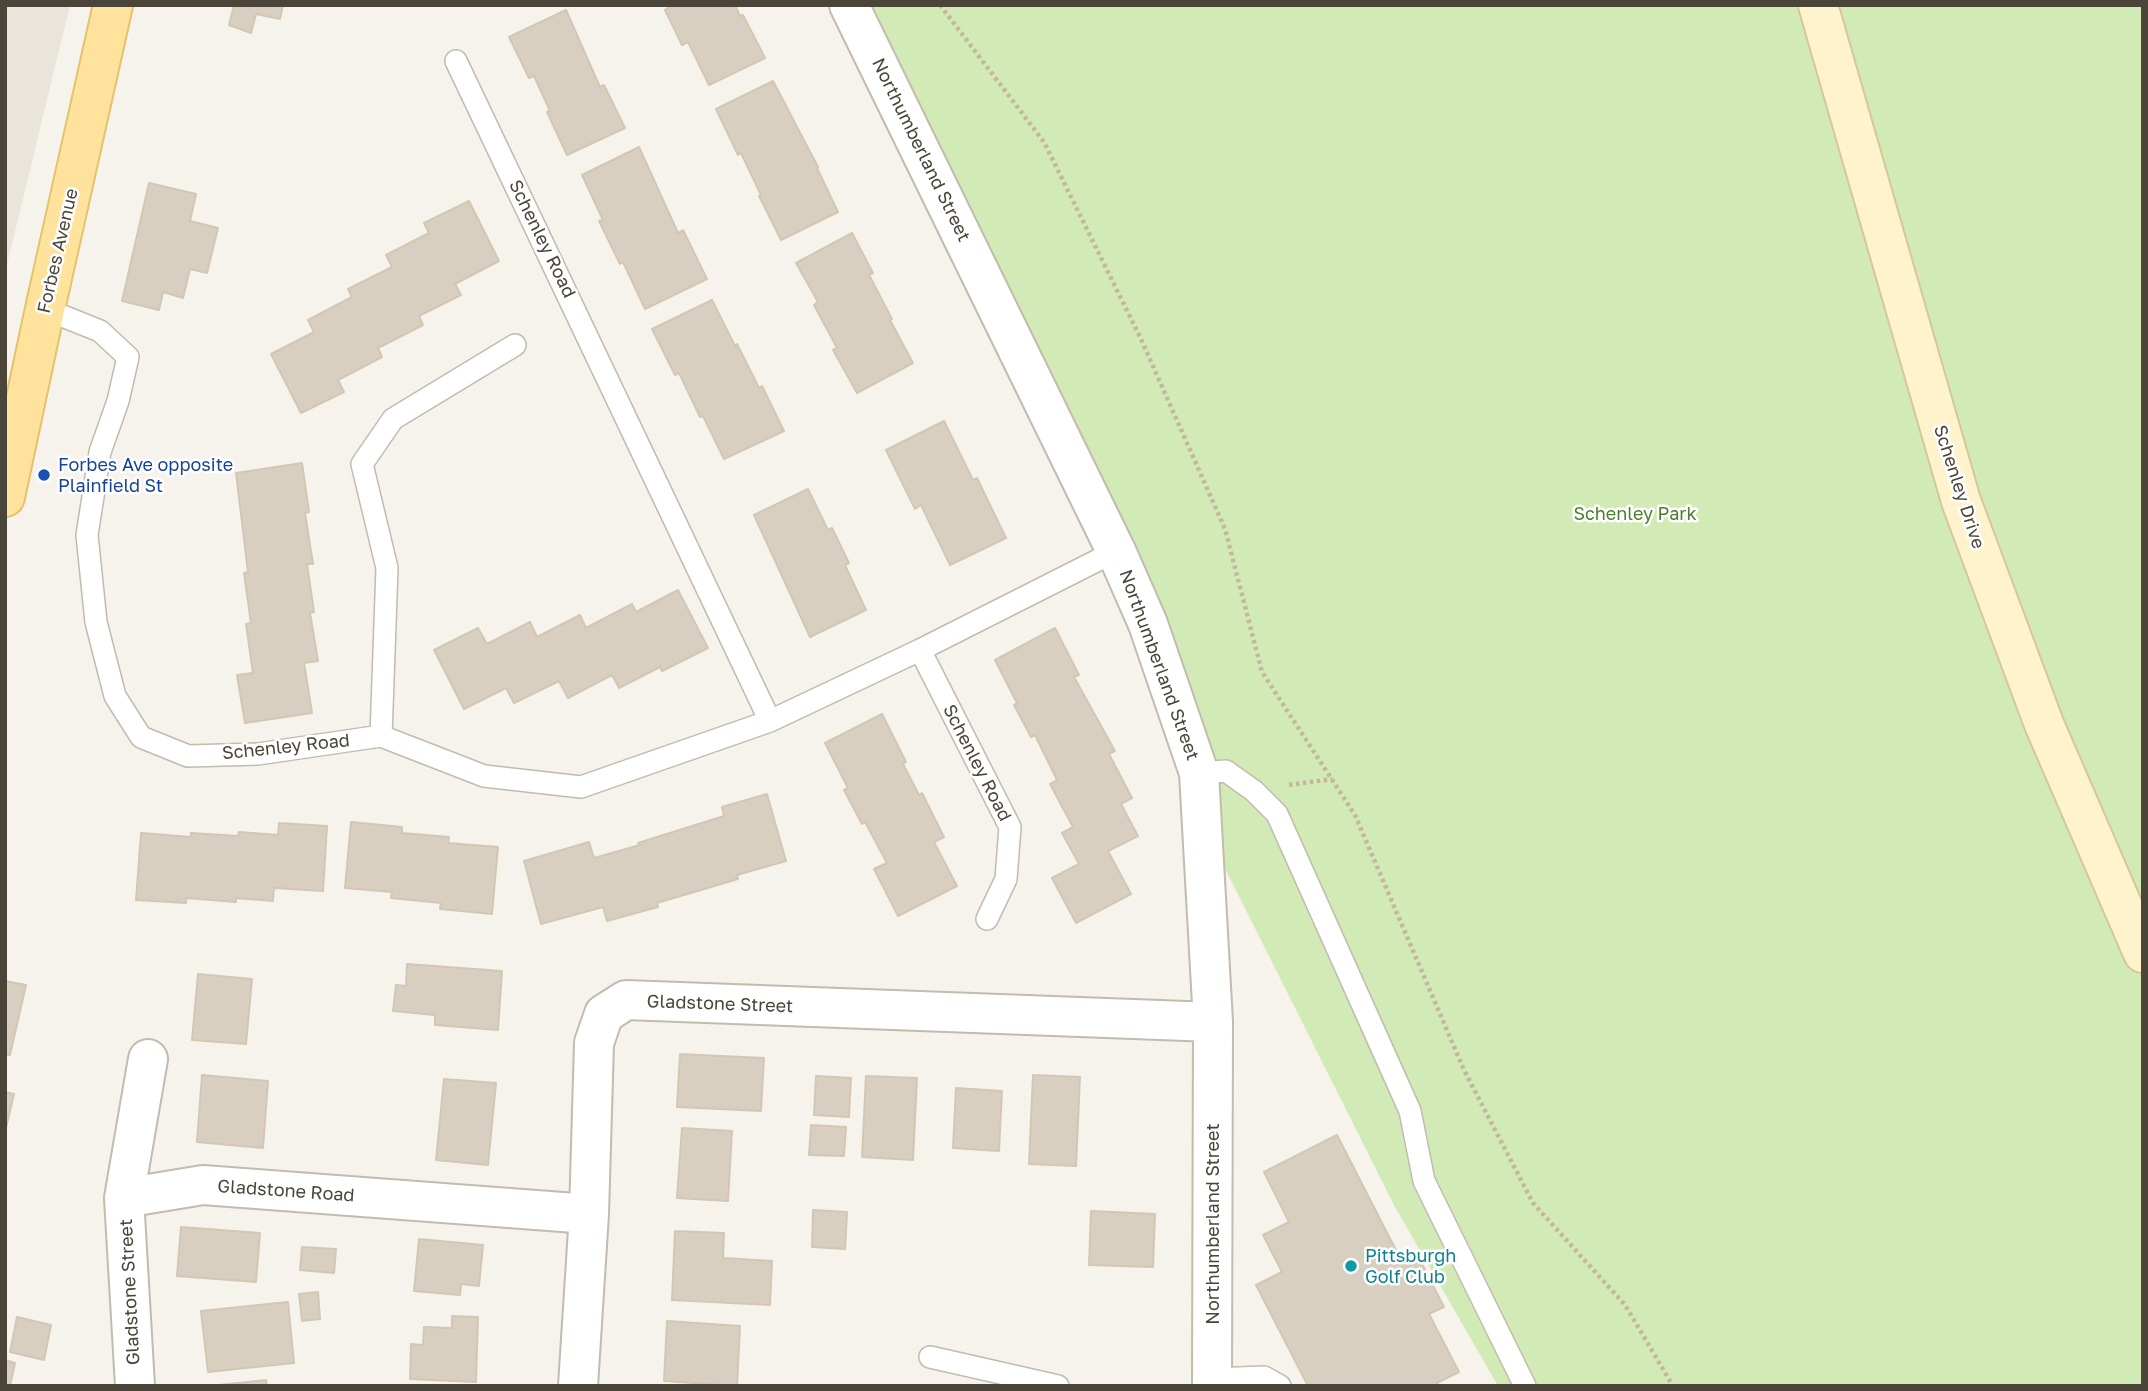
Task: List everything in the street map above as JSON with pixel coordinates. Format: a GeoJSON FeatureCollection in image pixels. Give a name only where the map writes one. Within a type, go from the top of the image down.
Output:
{"type":"FeatureCollection","features":[{"type":"Feature","properties":{"kind":"main road","name":"Forbes Avenue"},"geometry":{"type":"LineString","coordinates":[[5,497],[12,432],[45,309],[113,5]]}},
{"type":"Feature","properties":{"kind":"street","name":"Northumberland Street"},"geometry":{"type":"LineString","coordinates":[[849,5],[1116,551],[1148,624],[1199,773],[1213,1021],[1212,1382]]}},
{"type":"Feature","properties":{"kind":"street","name":"Schenley Drive"},"geometry":{"type":"LineString","coordinates":[[1818,5],[1961,501],[2044,724],[2143,953]]}},
{"type":"Feature","properties":{"kind":"street","name":"Gladstone Street"},"geometry":{"type":"LineString","coordinates":[[578,1386],[589,1214],[594,1042],[604,1014],[626,1000],[1213,1021]]}},
{"type":"Feature","properties":{"kind":"street"},"geometry":{"type":"LineString","coordinates":[[124,1198],[148,1059]]}},
{"type":"Feature","properties":{"kind":"street","name":"Gladstone Road"},"geometry":{"type":"LineString","coordinates":[[124,1198],[202,1185],[589,1214]]}},
{"type":"Feature","properties":{"kind":"street","name":"Gladstone Street"},"geometry":{"type":"LineString","coordinates":[[124,1198],[135,1386]]}},
{"type":"Feature","properties":{"kind":"lane","name":"Schenley Road"},"geometry":{"type":"LineString","coordinates":[[456,61],[770,722]]}},
{"type":"Feature","properties":{"kind":"lane","name":"Schenley Road"},"geometry":{"type":"LineString","coordinates":[[45,309],[100,331],[128,357],[118,401],[100,452],[86,535],[96,622],[115,696],[142,737],[188,756],[258,754],[382,736],[484,776],[581,787],[770,722],[1116,551]]}},
{"type":"Feature","properties":{"kind":"lane"},"geometry":{"type":"LineString","coordinates":[[382,736],[387,568],[362,464],[393,419],[515,345]]}},
{"type":"Feature","properties":{"kind":"lane","name":"Schenley Road"},"geometry":{"type":"LineString","coordinates":[[920,650],[1010,827],[1006,879],[987,919]]}},
{"type":"Feature","properties":{"kind":"lane"},"geometry":{"type":"LineString","coordinates":[[1199,773],[1226,771],[1254,791],[1277,814],[1410,1111],[1424,1181],[1525,1386]]}},
{"type":"Feature","properties":{"kind":"lane"},"geometry":{"type":"LineString","coordinates":[[930,1357],[1058,1386]]}},
{"type":"Feature","properties":{"kind":"lane"},"geometry":{"type":"LineString","coordinates":[[1212,1382],[1264,1377],[1280,1386]]}},
{"type":"Feature","properties":{"kind":"path"},"geometry":{"type":"LineString","coordinates":[[940,5],[1044,142],[1057,167],[1141,339],[1225,529],[1262,672],[1355,815],[1464,1070],[1533,1203],[1625,1305],[1673,1386]]}},
{"type":"Feature","properties":{"kind":"shaded area"},"geometry":{"type":"Polygon","coordinates":[[[5,5],[70,5],[5,273],[5,5]]]}},
{"type":"Feature","properties":{"kind":"green space","name":"Schenley Park"},"geometry":{"type":"Polygon","coordinates":[[[849,5],[2143,5],[2143,1386],[1498,1386],[1395,1207],[1186,791],[1116,551],[849,5]]]}},
{"type":"Feature","properties":{"kind":"building"},"geometry":{"type":"Polygon","coordinates":[[[234,5],[283,5],[280,19],[256,14],[251,33],[229,25],[234,5]]]}},
{"type":"Feature","properties":{"kind":"building"},"geometry":{"type":"Polygon","coordinates":[[[667,5],[735,5],[765,58],[709,85],[688,42],[682,45],[665,10],[667,5]]]}},
{"type":"Feature","properties":{"kind":"building"},"geometry":{"type":"Polygon","coordinates":[[[566,10],[600,87],[604,85],[625,128],[567,155],[534,76],[529,78],[509,37],[566,10]]]}},
{"type":"Feature","properties":{"kind":"building"},"geometry":{"type":"Polygon","coordinates":[[[773,81],[838,212],[781,240],[741,153],[738,155],[716,109],[773,81]]]}},
{"type":"Feature","properties":{"kind":"building"},"geometry":{"type":"Polygon","coordinates":[[[639,147],[678,233],[683,230],[707,279],[645,309],[623,262],[620,264],[599,221],[603,220],[582,175],[639,147]]]}},
{"type":"Feature","properties":{"kind":"building"},"geometry":{"type":"Polygon","coordinates":[[[149,183],[196,194],[190,221],[218,228],[207,273],[190,269],[183,298],[163,292],[159,310],[122,301],[149,183]]]}},
{"type":"Feature","properties":{"kind":"building"},"geometry":{"type":"Polygon","coordinates":[[[469,201],[499,261],[455,284],[461,295],[419,316],[423,325],[378,348],[382,357],[338,380],[344,392],[301,413],[271,354],[314,332],[308,320],[352,297],[348,289],[392,267],[386,255],[429,233],[424,223],[469,201]]]}},
{"type":"Feature","properties":{"kind":"building"},"geometry":{"type":"Polygon","coordinates":[[[852,233],[873,273],[869,275],[892,319],[890,320],[913,363],[857,393],[833,350],[837,348],[814,305],[818,302],[796,263],[852,233]]]}},
{"type":"Feature","properties":{"kind":"building"},"geometry":{"type":"Polygon","coordinates":[[[712,300],[759,388],[762,386],[784,431],[724,459],[703,416],[700,417],[679,373],[675,375],[652,329],[712,300]]]}},
{"type":"Feature","properties":{"kind":"building"},"geometry":{"type":"Polygon","coordinates":[[[944,421],[973,480],[977,478],[1006,538],[950,565],[921,505],[915,509],[886,450],[944,421]]]}},
{"type":"Feature","properties":{"kind":"building"},"geometry":{"type":"Polygon","coordinates":[[[302,463],[309,512],[305,513],[313,564],[307,564],[314,612],[310,613],[318,661],[304,663],[312,713],[245,723],[237,675],[253,673],[246,624],[251,623],[244,573],[248,572],[236,473],[302,463]]]}},
{"type":"Feature","properties":{"kind":"building"},"geometry":{"type":"Polygon","coordinates":[[[808,489],[828,530],[832,528],[849,563],[845,565],[866,610],[810,637],[754,515],[808,489]]]}},
{"type":"Feature","properties":{"kind":"building"},"geometry":{"type":"Polygon","coordinates":[[[678,590],[708,648],[662,671],[660,667],[619,688],[612,675],[568,698],[559,681],[514,703],[506,688],[464,709],[434,650],[478,628],[487,644],[530,622],[537,637],[580,615],[586,628],[632,604],[636,612],[678,590]]]}},
{"type":"Feature","properties":{"kind":"building"},"geometry":{"type":"Polygon","coordinates":[[[1055,628],[1079,675],[1074,677],[1115,751],[1109,754],[1132,798],[1121,804],[1138,836],[1108,851],[1131,894],[1076,923],[1052,878],[1079,864],[1062,833],[1073,827],[1050,784],[1057,780],[1035,735],[1031,737],[1014,705],[1017,703],[995,660],[1055,628]]]}},
{"type":"Feature","properties":{"kind":"building"},"geometry":{"type":"Polygon","coordinates":[[[882,714],[906,762],[903,764],[919,795],[922,793],[944,837],[934,842],[957,886],[898,916],[874,869],[887,863],[844,790],[848,788],[825,743],[882,714]]]}},
{"type":"Feature","properties":{"kind":"building"},"geometry":{"type":"Polygon","coordinates":[[[767,794],[786,861],[737,875],[738,879],[657,903],[658,907],[607,921],[603,907],[541,924],[524,861],[589,842],[594,858],[724,816],[722,807],[767,794]]]}},
{"type":"Feature","properties":{"kind":"building"},"geometry":{"type":"Polygon","coordinates":[[[351,822],[402,827],[402,833],[449,837],[448,843],[498,847],[492,914],[440,909],[441,903],[391,898],[392,892],[345,888],[351,822]]]}},
{"type":"Feature","properties":{"kind":"building"},"geometry":{"type":"Polygon","coordinates":[[[279,823],[327,826],[323,891],[274,888],[273,901],[236,898],[236,902],[186,898],[186,903],[136,900],[141,833],[191,837],[191,833],[238,836],[239,832],[278,835],[279,823]]]}},
{"type":"Feature","properties":{"kind":"building"},"geometry":{"type":"Polygon","coordinates":[[[407,964],[502,971],[498,1030],[435,1025],[435,1015],[393,1011],[396,985],[406,986],[407,964]]]}},
{"type":"Feature","properties":{"kind":"building"},"geometry":{"type":"Polygon","coordinates":[[[198,974],[252,979],[246,1044],[192,1040],[198,974]]]}},
{"type":"Feature","properties":{"kind":"building"},"geometry":{"type":"Polygon","coordinates":[[[5,981],[26,985],[10,1055],[5,1054],[5,981]]]}},
{"type":"Feature","properties":{"kind":"building"},"geometry":{"type":"Polygon","coordinates":[[[680,1054],[764,1058],[761,1111],[677,1107],[680,1054]]]}},
{"type":"Feature","properties":{"kind":"building"},"geometry":{"type":"Polygon","coordinates":[[[202,1075],[268,1081],[263,1148],[197,1142],[202,1075]]]}},
{"type":"Feature","properties":{"kind":"building"},"geometry":{"type":"Polygon","coordinates":[[[1033,1075],[1080,1077],[1076,1166],[1029,1164],[1033,1075]]]}},
{"type":"Feature","properties":{"kind":"building"},"geometry":{"type":"Polygon","coordinates":[[[816,1076],[851,1078],[849,1117],[814,1115],[816,1076]]]}},
{"type":"Feature","properties":{"kind":"building"},"geometry":{"type":"Polygon","coordinates":[[[866,1076],[917,1078],[913,1160],[862,1157],[866,1076]]]}},
{"type":"Feature","properties":{"kind":"building"},"geometry":{"type":"Polygon","coordinates":[[[444,1079],[496,1083],[488,1165],[436,1160],[444,1079]]]}},
{"type":"Feature","properties":{"kind":"building"},"geometry":{"type":"Polygon","coordinates":[[[956,1088],[1002,1091],[999,1151],[953,1148],[956,1088]]]}},
{"type":"Feature","properties":{"kind":"building"},"geometry":{"type":"Polygon","coordinates":[[[5,1092],[14,1094],[5,1132],[5,1092]]]}},
{"type":"Feature","properties":{"kind":"building"},"geometry":{"type":"Polygon","coordinates":[[[811,1125],[846,1127],[844,1156],[809,1155],[811,1125]]]}},
{"type":"Feature","properties":{"kind":"building"},"geometry":{"type":"Polygon","coordinates":[[[682,1128],[732,1131],[728,1201],[677,1198],[682,1128]]]}},
{"type":"Feature","properties":{"kind":"building","name":"Pittsburgh Golf Club"},"geometry":{"type":"Polygon","coordinates":[[[1337,1135],[1401,1260],[1416,1252],[1444,1307],[1429,1314],[1459,1372],[1437,1383],[1439,1386],[1308,1386],[1256,1285],[1282,1272],[1263,1235],[1289,1222],[1264,1172],[1337,1135]]]}},
{"type":"Feature","properties":{"kind":"building"},"geometry":{"type":"Polygon","coordinates":[[[813,1210],[847,1212],[845,1249],[812,1247],[813,1210]]]}},
{"type":"Feature","properties":{"kind":"building"},"geometry":{"type":"Polygon","coordinates":[[[1091,1211],[1155,1214],[1153,1267],[1089,1265],[1091,1211]]]}},
{"type":"Feature","properties":{"kind":"building"},"geometry":{"type":"Polygon","coordinates":[[[181,1227],[260,1233],[256,1282],[177,1276],[181,1227]]]}},
{"type":"Feature","properties":{"kind":"building"},"geometry":{"type":"Polygon","coordinates":[[[675,1231],[724,1233],[723,1258],[772,1261],[770,1305],[672,1300],[675,1231]]]}},
{"type":"Feature","properties":{"kind":"building"},"geometry":{"type":"Polygon","coordinates":[[[419,1239],[483,1245],[479,1286],[461,1284],[460,1295],[414,1291],[419,1239]]]}},
{"type":"Feature","properties":{"kind":"building"},"geometry":{"type":"Polygon","coordinates":[[[302,1247],[336,1249],[334,1273],[300,1270],[302,1247]]]}},
{"type":"Feature","properties":{"kind":"building"},"geometry":{"type":"Polygon","coordinates":[[[318,1292],[320,1319],[302,1321],[299,1294],[318,1292]]]}},
{"type":"Feature","properties":{"kind":"building"},"geometry":{"type":"Polygon","coordinates":[[[288,1302],[294,1363],[208,1372],[201,1311],[288,1302]]]}},
{"type":"Feature","properties":{"kind":"building"},"geometry":{"type":"Polygon","coordinates":[[[452,1316],[478,1317],[476,1382],[410,1379],[411,1344],[423,1345],[424,1327],[452,1328],[452,1316]]]}},
{"type":"Feature","properties":{"kind":"building"},"geometry":{"type":"Polygon","coordinates":[[[17,1317],[51,1325],[44,1360],[10,1352],[17,1317]]]}},
{"type":"Feature","properties":{"kind":"building"},"geometry":{"type":"Polygon","coordinates":[[[667,1321],[740,1326],[737,1386],[664,1381],[667,1321]]]}},
{"type":"Feature","properties":{"kind":"building"},"geometry":{"type":"Polygon","coordinates":[[[5,1360],[15,1363],[10,1386],[5,1386],[5,1360]]]}},
{"type":"Feature","properties":{"kind":"building"},"geometry":{"type":"Polygon","coordinates":[[[266,1380],[267,1386],[210,1386],[266,1380]]]}},
{"type":"Feature","properties":{"kind":"place","name":"Forbes Ave opposite Plainfield St"},"geometry":{"type":"Point","coordinates":[44,475]}},
{"type":"Feature","properties":{"kind":"place","name":"Pittsburgh Golf Club"},"geometry":{"type":"Point","coordinates":[1351,1266]}}]}
